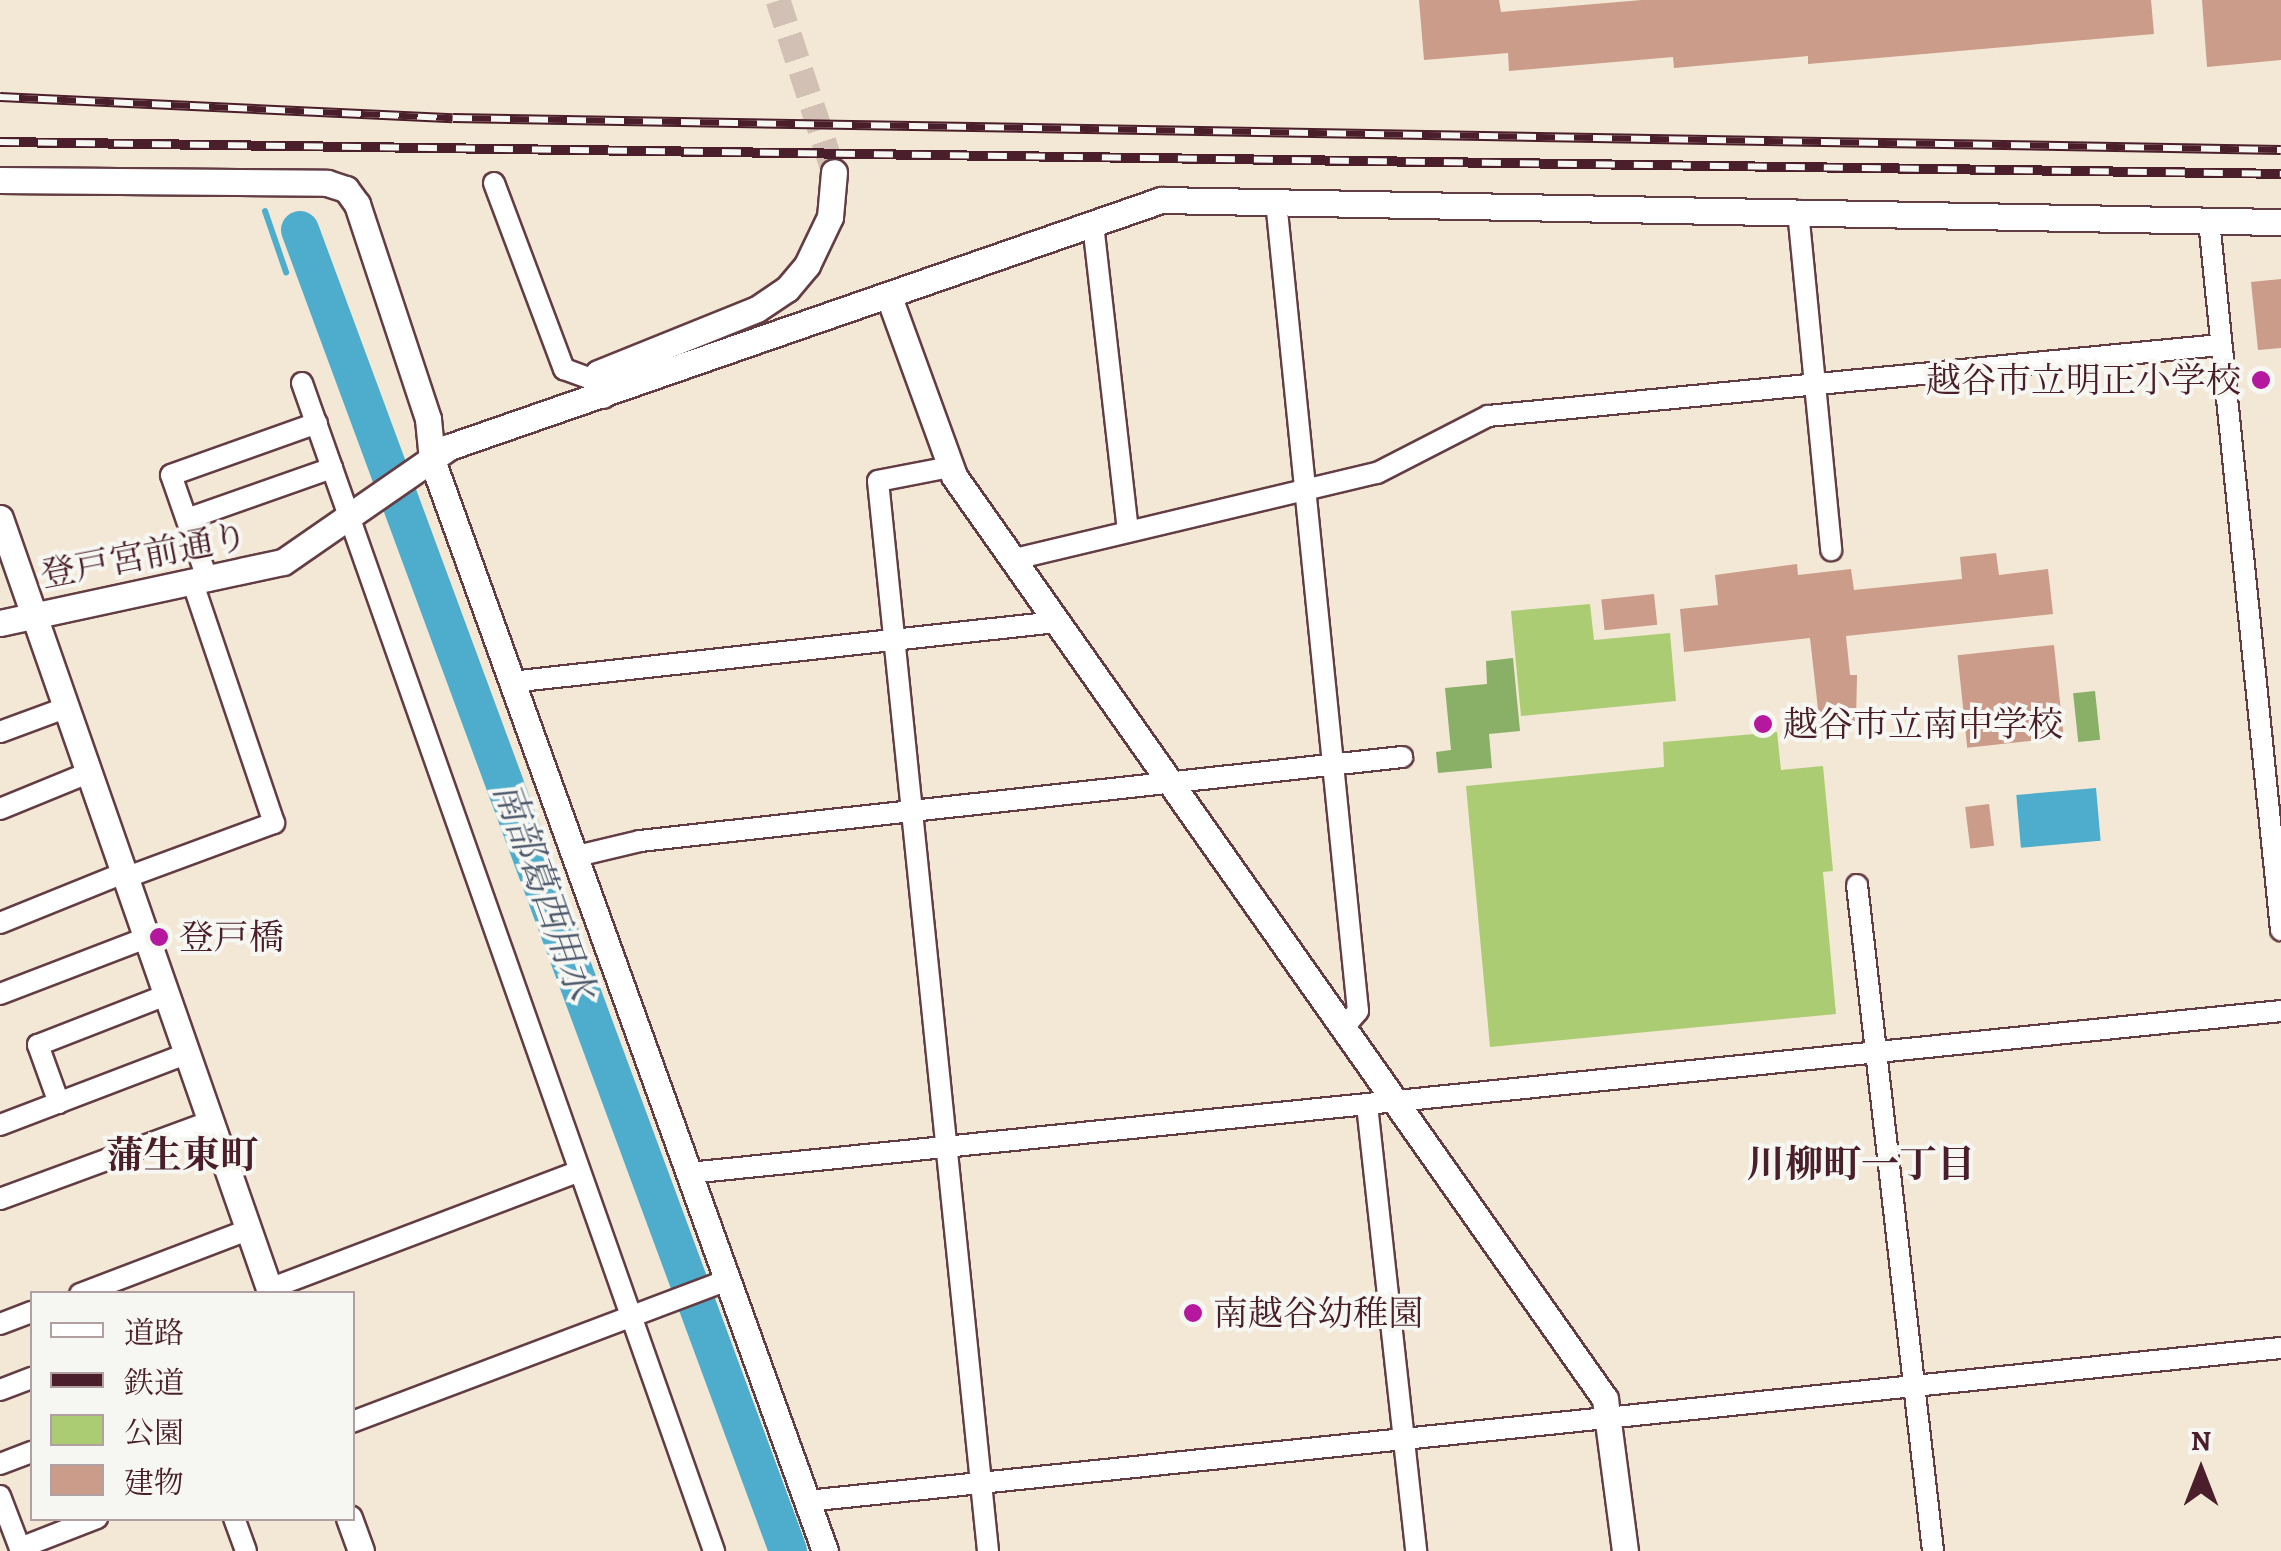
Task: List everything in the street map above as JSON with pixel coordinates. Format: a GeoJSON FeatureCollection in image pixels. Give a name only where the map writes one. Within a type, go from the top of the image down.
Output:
{"type":"FeatureCollection","features":[{"type":"Feature","properties":{"kind":"street"},"geometry":{"type":"LineString","coordinates":[[598,387],[628,358],[757,309],[787,289],[807,265],[830,217],[834,172]]}},
{"type":"Feature","properties":{"kind":"street"},"geometry":{"type":"LineString","coordinates":[[0,180],[327,183],[346,189],[358,204],[428,419],[427,464],[511,682],[689,1173],[719,1283],[825,1551]]}},
{"type":"Feature","properties":{"kind":"street"},"geometry":{"type":"LineString","coordinates":[[494,183],[564,368],[598,387]]}},
{"type":"Feature","properties":{"kind":"street"},"geometry":{"type":"LineString","coordinates":[[351,518],[465,441],[598,387],[889,297],[1161,200],[2281,222]]}},
{"type":"Feature","properties":{"kind":"street"},"geometry":{"type":"LineString","coordinates":[[1276,201],[1358,1012],[1343,1028]]}},
{"type":"Feature","properties":{"kind":"street"},"geometry":{"type":"LineString","coordinates":[[1798,211],[1831,550]]}},
{"type":"Feature","properties":{"kind":"street"},"geometry":{"type":"LineString","coordinates":[[2209,221],[2281,930]]}},
{"type":"Feature","properties":{"kind":"street"},"geometry":{"type":"LineString","coordinates":[[1093,224],[1128,530]]}},
{"type":"Feature","properties":{"kind":"street"},"geometry":{"type":"LineString","coordinates":[[889,297],[950,467],[1011,560],[1343,1028],[1380,1103],[1611,1417],[1625,1551]]}},
{"type":"Feature","properties":{"kind":"street"},"geometry":{"type":"LineString","coordinates":[[1011,560],[1304,485],[1377,472],[1488,416],[2220,345]]}},
{"type":"Feature","properties":{"kind":"street"},"geometry":{"type":"LineString","coordinates":[[302,383],[714,1551]]}},
{"type":"Feature","properties":{"kind":"street"},"geometry":{"type":"LineString","coordinates":[[0,923],[274,823],[201,583],[187,518],[171,475],[317,424]]}},
{"type":"Feature","properties":{"kind":"street"},"geometry":{"type":"LineString","coordinates":[[950,467],[878,481],[988,1551]]}},
{"type":"Feature","properties":{"kind":"street"},"geometry":{"type":"LineString","coordinates":[[187,518],[332,468]]}},
{"type":"Feature","properties":{"kind":"street"},"geometry":{"type":"LineString","coordinates":[[0,518],[266,1291],[580,1171]]}},
{"type":"Feature","properties":{"kind":"street","name":"登戸宮前通り"},"geometry":{"type":"LineString","coordinates":[[0,624],[283,562],[351,518]]}},
{"type":"Feature","properties":{"kind":"street"},"geometry":{"type":"LineString","coordinates":[[511,682],[1056,622]]}},
{"type":"Feature","properties":{"kind":"street"},"geometry":{"type":"LineString","coordinates":[[0,732],[65,708]]}},
{"type":"Feature","properties":{"kind":"street"},"geometry":{"type":"LineString","coordinates":[[573,856],[640,842],[1170,786],[1402,757]]}},
{"type":"Feature","properties":{"kind":"street"},"geometry":{"type":"LineString","coordinates":[[0,809],[88,774]]}},
{"type":"Feature","properties":{"kind":"street"},"geometry":{"type":"LineString","coordinates":[[1858,885],[1934,1551]]}},
{"type":"Feature","properties":{"kind":"street"},"geometry":{"type":"LineString","coordinates":[[0,994],[146,938]]}},
{"type":"Feature","properties":{"kind":"street"},"geometry":{"type":"LineString","coordinates":[[59,1102],[38,1046],[166,995]]}},
{"type":"Feature","properties":{"kind":"street"},"geometry":{"type":"LineString","coordinates":[[689,1173],[2281,1010]]}},
{"type":"Feature","properties":{"kind":"street"},"geometry":{"type":"LineString","coordinates":[[0,1125],[186,1054]]}},
{"type":"Feature","properties":{"kind":"street"},"geometry":{"type":"LineString","coordinates":[[1380,1103],[1416,1551]]}},
{"type":"Feature","properties":{"kind":"street"},"geometry":{"type":"LineString","coordinates":[[0,1199],[209,1122]]}},
{"type":"Feature","properties":{"kind":"street"},"geometry":{"type":"LineString","coordinates":[[88,1291],[248,1230]]}},
{"type":"Feature","properties":{"kind":"street"},"geometry":{"type":"LineString","coordinates":[[355,1421],[719,1283]]}},
{"type":"Feature","properties":{"kind":"street"},"geometry":{"type":"LineString","coordinates":[[0,1324],[30,1313]]}},
{"type":"Feature","properties":{"kind":"street"},"geometry":{"type":"LineString","coordinates":[[807,1501],[2281,1348]]}},
{"type":"Feature","properties":{"kind":"street"},"geometry":{"type":"LineString","coordinates":[[0,1390],[30,1379]]}},
{"type":"Feature","properties":{"kind":"street"},"geometry":{"type":"LineString","coordinates":[[0,1464],[30,1453]]}},
{"type":"Feature","properties":{"kind":"street"},"geometry":{"type":"LineString","coordinates":[[0,1496],[20,1550],[90,1521]]}},
{"type":"Feature","properties":{"kind":"street"},"geometry":{"type":"LineString","coordinates":[[235,1521],[246,1551]]}},
{"type":"Feature","properties":{"kind":"street"},"geometry":{"type":"LineString","coordinates":[[350,1521],[360,1551]]}},
{"type":"Feature","properties":{"kind":"green space"},"geometry":{"type":"Polygon","coordinates":[[[1590,604],[1594,640],[1670,633],[1676,701],[1521,716],[1511,611],[1590,604]]]}},
{"type":"Feature","properties":{"kind":"green space"},"geometry":{"type":"Polygon","coordinates":[[[1513,658],[1520,731],[1489,734],[1492,768],[1438,773],[1436,752],[1451,750],[1445,688],[1487,684],[1486,661],[1513,658]]]}},
{"type":"Feature","properties":{"kind":"green space"},"geometry":{"type":"Polygon","coordinates":[[[2095,691],[2100,740],[2078,742],[2073,693],[2095,691]]]}},
{"type":"Feature","properties":{"kind":"green space"},"geometry":{"type":"Polygon","coordinates":[[[1777,732],[1781,770],[1823,766],[1833,871],[1823,872],[1836,1014],[1490,1047],[1466,786],[1664,767],[1663,742],[1777,732]]]}},
{"type":"Feature","properties":{"kind":"water"},"geometry":{"type":"Polygon","coordinates":[[[2096,788],[2101,841],[2021,848],[2016,795],[2096,788]]]}},
{"type":"Feature","properties":{"kind":"building"},"geometry":{"type":"Polygon","coordinates":[[[1419,0],[1499,0],[1501,12],[1642,0],[2151,0],[2154,34],[1808,64],[1808,56],[1674,68],[1673,57],[1509,71],[1508,53],[1424,60],[1419,0]]]}},
{"type":"Feature","properties":{"kind":"building"},"geometry":{"type":"Polygon","coordinates":[[[2202,0],[2281,0],[2281,60],[2207,67],[2202,0]]]}},
{"type":"Feature","properties":{"kind":"building"},"geometry":{"type":"Polygon","coordinates":[[[2281,279],[2281,348],[2258,350],[2251,282],[2281,279]]]}},
{"type":"Feature","properties":{"kind":"building"},"geometry":{"type":"Polygon","coordinates":[[[1996,553],[1999,575],[2048,569],[2053,614],[1846,636],[1850,675],[1857,675],[1856,723],[1820,727],[1810,638],[1684,652],[1680,609],[1718,605],[1715,575],[1797,564],[1798,575],[1851,569],[1854,590],[1962,579],[1960,557],[1996,553]]]}},
{"type":"Feature","properties":{"kind":"building"},"geometry":{"type":"Polygon","coordinates":[[[1654,594],[1657,625],[1605,630],[1601,600],[1654,594]]]}},
{"type":"Feature","properties":{"kind":"building"},"geometry":{"type":"Polygon","coordinates":[[[2054,645],[2064,737],[1967,748],[1958,655],[2054,645]]]}},
{"type":"Feature","properties":{"kind":"building"},"geometry":{"type":"Polygon","coordinates":[[[1989,804],[1994,846],[1970,849],[1965,807],[1989,804]]]}},
{"type":"Feature","properties":{"kind":"waterway"},"geometry":{"type":"LineString","coordinates":[[265,211],[286,272]]}},
{"type":"Feature","properties":{"kind":"waterway","name":"南部葛西用水"},"geometry":{"type":"LineString","coordinates":[[300,230],[788,1551]]}},
{"type":"Feature","properties":{"kind":"tunnel"},"geometry":{"type":"LineString","coordinates":[[778,0],[834,172]]}},
{"type":"Feature","properties":{"kind":"railway"},"geometry":{"type":"LineString","coordinates":[[0,97],[453,118],[2281,150]]}},
{"type":"Feature","properties":{"kind":"railway"},"geometry":{"type":"LineString","coordinates":[[0,142],[2281,174]]}},
{"type":"Feature","properties":{"kind":"place","name":"越谷市立明正小学校"},"geometry":{"type":"Point","coordinates":[2261,380]}},
{"type":"Feature","properties":{"kind":"place","name":"越谷市立南中学校"},"geometry":{"type":"Point","coordinates":[1763,724]}},
{"type":"Feature","properties":{"kind":"place","name":"登戸橋"},"geometry":{"type":"Point","coordinates":[159,937]}},
{"type":"Feature","properties":{"kind":"place","name":"南越谷幼稚園"},"geometry":{"type":"Point","coordinates":[1193,1313]}},
{"type":"Feature","properties":{"kind":"district","name":"蒲生東町"},"geometry":{"type":"Point","coordinates":[182,1156]}},
{"type":"Feature","properties":{"kind":"district","name":"川柳町一丁目"},"geometry":{"type":"Point","coordinates":[1861,1165]}}]}
